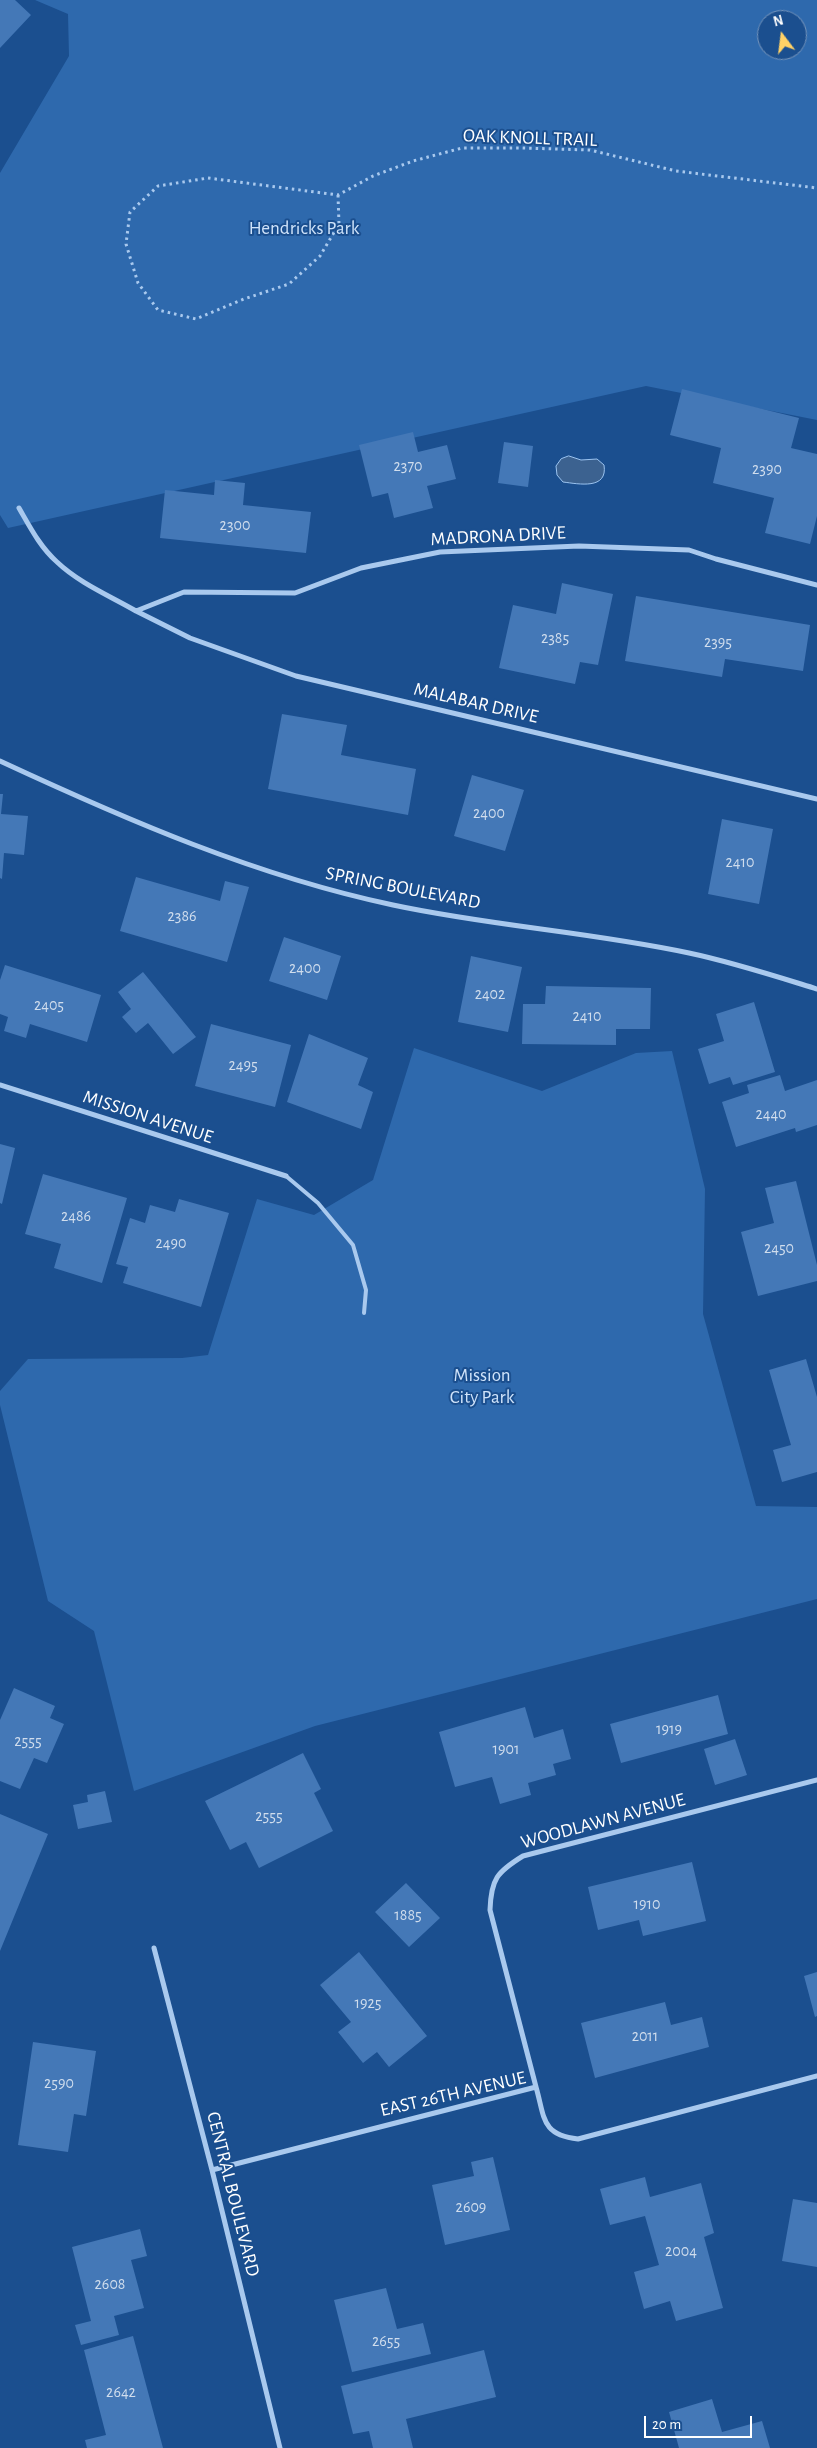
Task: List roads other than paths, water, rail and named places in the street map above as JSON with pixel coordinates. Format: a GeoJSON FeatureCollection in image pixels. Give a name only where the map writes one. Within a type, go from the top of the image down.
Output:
{"type":"FeatureCollection","features":[{"type":"Feature","properties":{"kind":"street"},"geometry":{"type":"LineString","coordinates":[[19,508],[36,539],[57,563],[90,586],[136,611]]}},
{"type":"Feature","properties":{"kind":"street","name":"MADRONA DRIVE"},"geometry":{"type":"LineString","coordinates":[[136,611],[184,592],[295,592],[361,568],[440,552],[550,547],[689,550],[716,559],[817,585]]}},
{"type":"Feature","properties":{"kind":"street","name":"MALABAR DRIVE"},"geometry":{"type":"LineString","coordinates":[[136,611],[190,638],[296,676],[817,799]]}},
{"type":"Feature","properties":{"kind":"street","name":"SPRING BOULEVARD"},"geometry":{"type":"LineString","coordinates":[[0,761],[210,852],[302,883],[394,905],[690,953],[817,989]]}},
{"type":"Feature","properties":{"kind":"street","name":"MISSION AVENUE"},"geometry":{"type":"LineString","coordinates":[[0,1086],[286,1176]]}},
{"type":"Feature","properties":{"kind":"street","name":"WOODLAWN AVENUE"},"geometry":{"type":"LineString","coordinates":[[536,2087],[490,1910],[491,1890],[496,1878],[504,1868],[523,1856],[817,1780]]}},
{"type":"Feature","properties":{"kind":"street","name":"CENTRAL BOULEVARD"},"geometry":{"type":"LineString","coordinates":[[154,1948],[212,2170],[280,2448]]}},
{"type":"Feature","properties":{"kind":"street","name":"EAST 26TH AVENUE"},"geometry":{"type":"LineString","coordinates":[[212,2170],[536,2087],[547,2125],[559,2137],[578,2139],[817,2076]]}},
{"type":"Feature","properties":{"kind":"lane"},"geometry":{"type":"LineString","coordinates":[[286,1176],[318,1203],[353,1246],[366,1290],[364,1313]]}},
{"type":"Feature","properties":{"kind":"park label","name":"Hendricks Park"},"geometry":{"type":"Point","coordinates":[304,228]}},
{"type":"Feature","properties":{"kind":"park label","name":"Mission City Park"},"geometry":{"type":"Point","coordinates":[482,1386]}}]}
